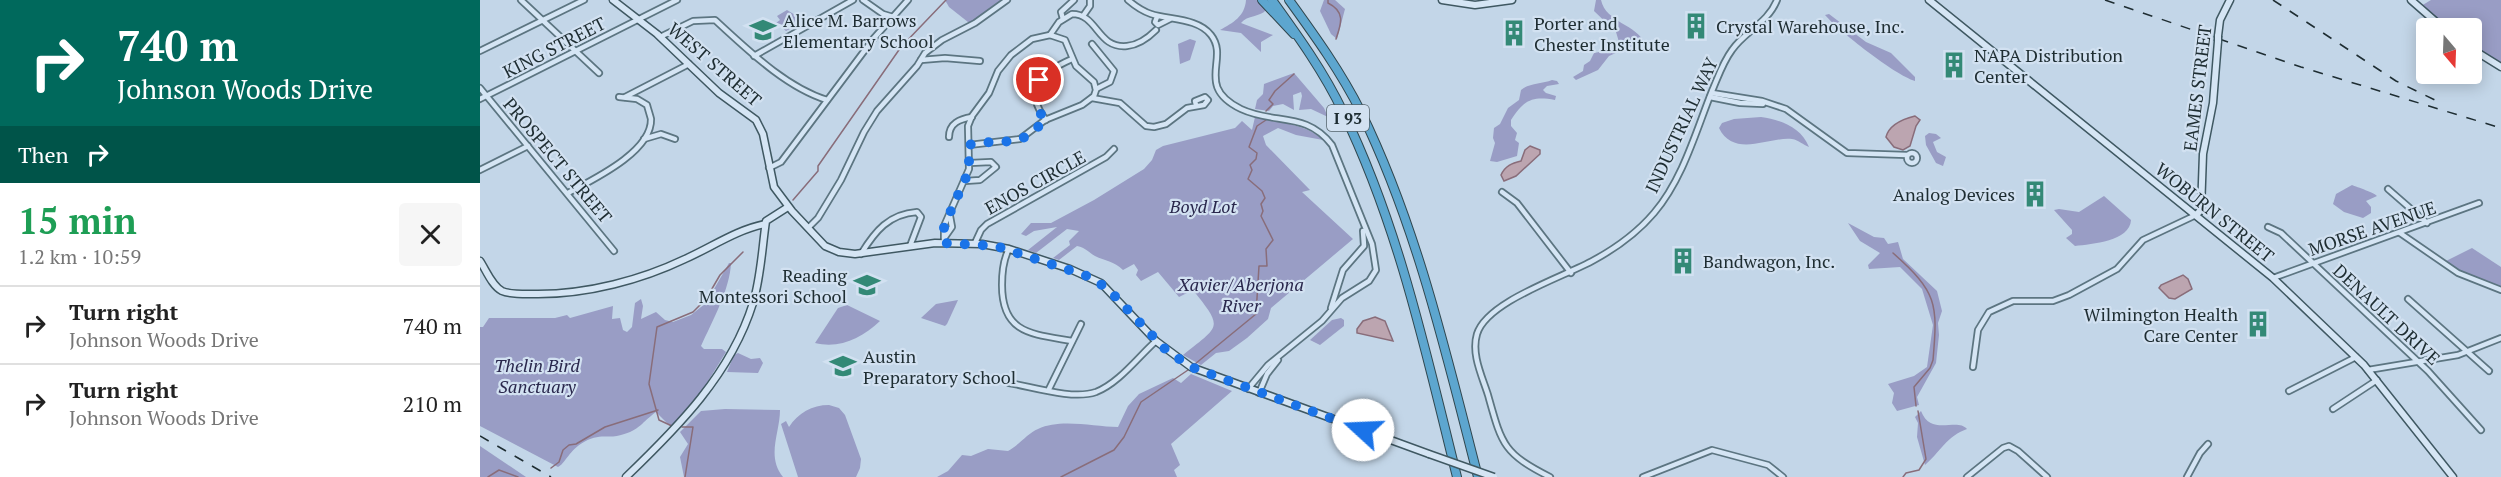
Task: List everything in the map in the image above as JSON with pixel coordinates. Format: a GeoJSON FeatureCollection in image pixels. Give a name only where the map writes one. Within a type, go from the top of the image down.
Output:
{"type":"FeatureCollection","features":[{"type":"Feature","properties":{"kind":"highway"},"geometry":{"type":"LineString","coordinates":[[1262,0],[1305,44]]}},
{"type":"Feature","properties":{"kind":"highway","name":"I 93"},"geometry":{"type":"LineString","coordinates":[[1272,0],[1305,44],[1337,97],[1382,199],[1404,270],[1457,477]]}},
{"type":"Feature","properties":{"kind":"highway","name":"I 93"},"geometry":{"type":"LineString","coordinates":[[1291,1],[1327,51],[1353,95],[1395,185],[1419,255],[1478,477]]}},
{"type":"Feature","properties":{"kind":"main road","name":"WEST STREET"},"geometry":{"type":"LineString","coordinates":[[614,0],[640,19],[719,93],[746,111],[758,123],[763,134],[774,187],[788,207],[829,248],[844,254],[861,254],[944,240],[1009,249],[1096,280],[1108,289],[1156,341],[1191,367],[1494,477]]}},
{"type":"Feature","properties":{"kind":"main road"},"geometry":{"type":"LineString","coordinates":[[1442,0],[1480,5],[1512,0]]}},
{"type":"Feature","properties":{"kind":"main road","name":"WOBURN STREET"},"geometry":{"type":"LineString","coordinates":[[1929,0],[2273,278],[2368,370],[2453,477]]}},
{"type":"Feature","properties":{"kind":"main road","name":"EAMES STREET"},"geometry":{"type":"LineString","coordinates":[[2196,215],[2201,210],[2203,154],[2213,103],[2220,20],[2230,0]]}},
{"type":"Feature","properties":{"kind":"main road"},"geometry":{"type":"LineString","coordinates":[[2411,0],[2432,18]]}},
{"type":"Feature","properties":{"kind":"main road"},"geometry":{"type":"LineString","coordinates":[[2482,55],[2501,67]]}},
{"type":"Feature","properties":{"kind":"main road"},"geometry":{"type":"LineString","coordinates":[[626,477],[692,409],[713,382],[738,339],[754,300],[765,224],[769,218],[788,207]]}},
{"type":"Feature","properties":{"kind":"main road"},"geometry":{"type":"LineString","coordinates":[[480,261],[496,287],[505,292],[577,292],[667,267],[747,228],[765,224]]}},
{"type":"Feature","properties":{"kind":"street"},"geometry":{"type":"LineString","coordinates":[[521,0],[599,73]]}},
{"type":"Feature","properties":{"kind":"street"},"geometry":{"type":"LineString","coordinates":[[480,51],[584,0]]}},
{"type":"Feature","properties":{"kind":"street","name":"KING STREET"},"geometry":{"type":"LineString","coordinates":[[480,99],[576,53],[677,0]]}},
{"type":"Feature","properties":{"kind":"street"},"geometry":{"type":"LineString","coordinates":[[754,56],[854,0]]}},
{"type":"Feature","properties":{"kind":"street"},"geometry":{"type":"LineString","coordinates":[[863,0],[883,14],[893,17]]}},
{"type":"Feature","properties":{"kind":"street"},"geometry":{"type":"LineString","coordinates":[[769,168],[780,163],[874,38],[908,0]]}},
{"type":"Feature","properties":{"kind":"street"},"geometry":{"type":"LineString","coordinates":[[808,228],[818,218],[843,177],[864,132],[877,111],[933,46],[975,23],[1007,0]]}},
{"type":"Feature","properties":{"kind":"street"},"geometry":{"type":"LineString","coordinates":[[1063,19],[1060,12],[1074,0]]}},
{"type":"Feature","properties":{"kind":"street"},"geometry":{"type":"LineString","coordinates":[[1083,16],[1090,6],[1090,0]]}},
{"type":"Feature","properties":{"kind":"street"},"geometry":{"type":"LineString","coordinates":[[1128,0],[1139,10],[1157,17],[1195,24],[1213,37],[1217,50],[1214,80],[1219,89],[1235,105],[1252,113],[1306,123],[1326,136],[1332,145],[1375,256],[1376,272],[1369,281],[1349,293],[1279,358],[1268,365],[1248,389]]}},
{"type":"Feature","properties":{"kind":"street","name":"INDUSTRIAL WAY"},"geometry":{"type":"LineString","coordinates":[[1550,477],[1517,460],[1504,444],[1488,398],[1475,342],[1481,324],[1494,310],[1611,251],[1661,204],[1676,178],[1733,47],[1747,32],[1770,14],[1776,0]]}},
{"type":"Feature","properties":{"kind":"street"},"geometry":{"type":"LineString","coordinates":[[1050,35],[1053,28],[1063,19],[1074,15],[1083,16],[1105,40],[1115,45],[1140,43],[1156,30]]}},
{"type":"Feature","properties":{"kind":"street"},"geometry":{"type":"LineString","coordinates":[[660,37],[692,21],[712,20],[772,70],[817,97],[827,100]]}},
{"type":"Feature","properties":{"kind":"street"},"geometry":{"type":"LineString","coordinates":[[944,240],[952,227],[950,216],[954,201],[965,181],[970,163],[967,131],[972,117],[987,96],[998,71],[1008,57],[1030,41],[1050,35],[1065,40],[1072,59],[1078,68],[1090,78],[1096,89]]}},
{"type":"Feature","properties":{"kind":"street"},"geometry":{"type":"LineString","coordinates":[[969,145],[986,141],[1003,143],[1015,141],[1031,133],[1046,120],[1081,106],[1092,98],[1096,89],[1110,82],[1114,72],[1112,66],[1092,44]]}},
{"type":"Feature","properties":{"kind":"street"},"geometry":{"type":"LineString","coordinates":[[921,60],[945,58],[981,62]]}},
{"type":"Feature","properties":{"kind":"street"},"geometry":{"type":"LineString","coordinates":[[1046,120],[1036,104],[1038,83],[1048,70],[1072,59]]}},
{"type":"Feature","properties":{"kind":"street"},"geometry":{"type":"LineString","coordinates":[[625,98],[688,64]]}},
{"type":"Feature","properties":{"kind":"street","name":"PROSPECT STREET"},"geometry":{"type":"LineString","coordinates":[[480,88],[614,250]]}},
{"type":"Feature","properties":{"kind":"street"},"geometry":{"type":"LineString","coordinates":[[1711,95],[1740,103],[1769,104],[1800,117],[1847,153],[1907,155]]}},
{"type":"Feature","properties":{"kind":"street"},"geometry":{"type":"LineString","coordinates":[[568,193],[615,167],[644,139],[650,126],[651,113],[646,103],[637,99],[619,97]]}},
{"type":"Feature","properties":{"kind":"street"},"geometry":{"type":"LineString","coordinates":[[1092,98],[1118,102],[1146,126],[1153,127],[1166,125],[1196,105]]}},
{"type":"Feature","properties":{"kind":"street"},"geometry":{"type":"LineString","coordinates":[[949,137],[949,130],[954,123],[972,117]]}},
{"type":"Feature","properties":{"kind":"street"},"geometry":{"type":"LineString","coordinates":[[650,126],[661,134],[675,139]]}},
{"type":"Feature","properties":{"kind":"street"},"geometry":{"type":"LineString","coordinates":[[644,139],[661,134]]}},
{"type":"Feature","properties":{"kind":"street"},"geometry":{"type":"LineString","coordinates":[[480,170],[528,146]]}},
{"type":"Feature","properties":{"kind":"street","name":"ENOS CIRCLE"},"geometry":{"type":"LineString","coordinates":[[975,243],[981,230],[987,224],[1106,157],[1113,149]]}},
{"type":"Feature","properties":{"kind":"street"},"geometry":{"type":"LineString","coordinates":[[965,181],[980,180],[996,166],[991,162],[970,163]]}},
{"type":"Feature","properties":{"kind":"street"},"geometry":{"type":"LineString","coordinates":[[2388,189],[2427,223]]}},
{"type":"Feature","properties":{"kind":"street"},"geometry":{"type":"LineString","coordinates":[[1502,192],[1517,203],[1571,273]]}},
{"type":"Feature","properties":{"kind":"street","name":"MORSE AVENUE"},"geometry":{"type":"LineString","coordinates":[[2273,278],[2479,203]]}},
{"type":"Feature","properties":{"kind":"street"},"geometry":{"type":"LineString","coordinates":[[861,254],[888,218],[901,213],[917,212],[921,217],[910,246]]}},
{"type":"Feature","properties":{"kind":"street"},"geometry":{"type":"LineString","coordinates":[[1973,367],[1978,330],[1989,312],[2013,301],[2053,301],[2069,296],[2117,269],[2143,240],[2196,215]]}},
{"type":"Feature","properties":{"kind":"street"},"geometry":{"type":"LineString","coordinates":[[1330,311],[1343,270],[1364,246],[1362,225]]}},
{"type":"Feature","properties":{"kind":"street","name":"DENAULT DRIVE"},"geometry":{"type":"LineString","coordinates":[[2268,226],[2280,232],[2418,361],[2481,430]]}},
{"type":"Feature","properties":{"kind":"street"},"geometry":{"type":"LineString","coordinates":[[2400,233],[2456,271],[2501,290]]}},
{"type":"Feature","properties":{"kind":"street"},"geometry":{"type":"LineString","coordinates":[[1009,249],[1004,260],[1001,295],[1006,316],[1022,330],[1072,341]]}},
{"type":"Feature","properties":{"kind":"street"},"geometry":{"type":"LineString","coordinates":[[480,276],[487,272]]}},
{"type":"Feature","properties":{"kind":"street"},"geometry":{"type":"LineString","coordinates":[[2408,299],[2489,371]]}},
{"type":"Feature","properties":{"kind":"street"},"geometry":{"type":"LineString","coordinates":[[1049,389],[1081,324]]}},
{"type":"Feature","properties":{"kind":"street"},"geometry":{"type":"LineString","coordinates":[[2368,370],[2466,352],[2501,338]]}},
{"type":"Feature","properties":{"kind":"street"},"geometry":{"type":"LineString","coordinates":[[1009,383],[1079,394],[1097,392],[1156,341]]}},
{"type":"Feature","properties":{"kind":"street"},"geometry":{"type":"LineString","coordinates":[[2289,391],[2356,357]]}},
{"type":"Feature","properties":{"kind":"street"},"geometry":{"type":"LineString","coordinates":[[1259,393],[1267,374],[1279,358]]}},
{"type":"Feature","properties":{"kind":"street"},"geometry":{"type":"LineString","coordinates":[[2333,409],[2377,380]]}},
{"type":"Feature","properties":{"kind":"street"},"geometry":{"type":"LineString","coordinates":[[2187,477],[2200,453],[2208,444]]}},
{"type":"Feature","properties":{"kind":"street"},"geometry":{"type":"LineString","coordinates":[[1967,477],[1975,475],[2003,448],[2009,446],[2047,477]]}},
{"type":"Feature","properties":{"kind":"street"},"geometry":{"type":"LineString","coordinates":[[1643,477],[1712,450],[1768,465],[1783,477]]}},
{"type":"Feature","properties":{"kind":"green space"},"geometry":{"type":"Polygon","coordinates":[[[945,0],[1008,0],[973,26],[949,7],[945,0]]]}},
{"type":"Feature","properties":{"kind":"green space"},"geometry":{"type":"Polygon","coordinates":[[[1246,0],[1259,0],[1266,10],[1241,23],[1273,35],[1261,42],[1261,52],[1241,33],[1220,30],[1241,15],[1246,0]]]}},
{"type":"Feature","properties":{"kind":"green space"},"geometry":{"type":"Polygon","coordinates":[[[1324,0],[1335,0],[1345,9],[1337,39],[1331,34],[1320,11],[1324,0]]]}},
{"type":"Feature","properties":{"kind":"green space"},"geometry":{"type":"Polygon","coordinates":[[[1596,0],[1601,0],[1609,14],[1641,37],[1645,44],[1633,47],[1622,45],[1618,52],[1609,56],[1598,70],[1576,80],[1573,77],[1583,71],[1584,65],[1590,61],[1594,53],[1610,50],[1619,42],[1616,32],[1594,11],[1596,0]]]}},
{"type":"Feature","properties":{"kind":"green space"},"geometry":{"type":"Polygon","coordinates":[[[2431,0],[2501,0],[2501,64],[2482,52],[2482,18],[2435,18],[2421,6],[2431,0]]]}},
{"type":"Feature","properties":{"kind":"green space"},"geometry":{"type":"Polygon","coordinates":[[[787,10],[805,21],[786,31],[776,23],[780,20],[777,16],[787,10]]]}},
{"type":"Feature","properties":{"kind":"green space"},"geometry":{"type":"Polygon","coordinates":[[[1829,14],[1866,42],[1891,53],[1915,77],[1915,81],[1881,62],[1854,41],[1825,15],[1829,14]]]}},
{"type":"Feature","properties":{"kind":"green space"},"geometry":{"type":"Polygon","coordinates":[[[1190,39],[1196,41],[1190,60],[1180,64],[1178,44],[1190,39]]]}},
{"type":"Feature","properties":{"kind":"green space"},"geometry":{"type":"Polygon","coordinates":[[[1294,73],[1324,108],[1328,117],[1311,109],[1299,110],[1301,92],[1293,95],[1294,110],[1283,104],[1273,106],[1269,111],[1255,109],[1257,100],[1263,94],[1264,84],[1294,73]]]}},
{"type":"Feature","properties":{"kind":"green space"},"geometry":{"type":"Polygon","coordinates":[[[1552,80],[1559,84],[1547,86],[1543,90],[1556,96],[1555,100],[1534,99],[1529,101],[1511,120],[1511,126],[1517,133],[1515,140],[1519,143],[1517,156],[1497,162],[1490,161],[1495,143],[1494,128],[1500,124],[1508,108],[1519,100],[1521,90],[1552,80]]]}},
{"type":"Feature","properties":{"kind":"green space","name":"Boyd Lot"},"geometry":{"type":"Polygon","coordinates":[[[1255,117],[1309,130],[1323,140],[1296,135],[1278,128],[1263,136],[1266,145],[1310,190],[1302,192],[1353,239],[1271,308],[1268,319],[1229,351],[1216,353],[1201,365],[1183,355],[1205,338],[1214,326],[1210,312],[1193,290],[1179,297],[1158,272],[1141,281],[1136,275],[1138,270],[1134,264],[1123,270],[1077,246],[1059,260],[1053,258],[1070,245],[1069,241],[1079,231],[1067,229],[1036,253],[1028,250],[1057,227],[1034,231],[1026,236],[1021,234],[1031,223],[1051,223],[1094,200],[1144,169],[1152,160],[1156,150],[1163,146],[1235,128],[1242,121],[1252,130],[1255,117]]]}},
{"type":"Feature","properties":{"kind":"green space"},"geometry":{"type":"Polygon","coordinates":[[[1761,117],[1790,126],[1801,134],[1809,147],[1792,139],[1743,144],[1726,137],[1719,128],[1722,123],[1734,119],[1761,117]]]}},
{"type":"Feature","properties":{"kind":"green space"},"geometry":{"type":"Polygon","coordinates":[[[1929,133],[1941,138],[1933,142],[1937,152],[1946,157],[1943,166],[1936,163],[1926,145],[1925,136],[1929,133]]]}},
{"type":"Feature","properties":{"kind":"green space"},"geometry":{"type":"Polygon","coordinates":[[[2352,185],[2377,196],[2366,201],[2371,207],[2371,213],[2363,218],[2344,212],[2333,204],[2336,194],[2352,185]]]}},
{"type":"Feature","properties":{"kind":"green space"},"geometry":{"type":"Polygon","coordinates":[[[2104,196],[2131,220],[2129,227],[2124,233],[2109,240],[2075,246],[2066,238],[2072,234],[2072,230],[2054,210],[2079,212],[2104,196]]]}},
{"type":"Feature","properties":{"kind":"green space"},"geometry":{"type":"Polygon","coordinates":[[[1848,223],[1874,237],[1884,238],[1888,244],[1898,242],[1903,259],[1937,291],[1942,311],[1938,323],[1936,363],[1917,397],[1919,405],[1897,411],[1892,403],[1894,393],[1888,384],[1914,376],[1927,367],[1933,325],[1922,289],[1900,267],[1869,269],[1868,265],[1880,253],[1860,241],[1848,223]]]}},
{"type":"Feature","properties":{"kind":"green space"},"geometry":{"type":"Polygon","coordinates":[[[2472,248],[2501,267],[2501,288],[2465,274],[2444,262],[2472,248]]]}},
{"type":"Feature","properties":{"kind":"green space","name":"Thelin Bird Sanctuary"},"geometry":{"type":"Polygon","coordinates":[[[731,263],[730,273],[724,294],[701,346],[704,349],[722,349],[726,352],[705,386],[673,427],[656,412],[637,428],[627,433],[599,437],[584,442],[575,448],[558,467],[480,426],[480,327],[483,327],[489,318],[555,318],[567,315],[570,318],[613,306],[612,319],[620,318],[623,330],[627,332],[632,327],[635,303],[641,299],[643,306],[641,319],[656,312],[665,320],[673,322],[691,315],[706,303],[731,263]]]}},
{"type":"Feature","properties":{"kind":"green space"},"geometry":{"type":"Polygon","coordinates":[[[958,300],[945,326],[921,318],[936,304],[958,300]]]}},
{"type":"Feature","properties":{"kind":"green space"},"geometry":{"type":"Polygon","coordinates":[[[847,305],[880,321],[850,341],[833,344],[815,343],[838,308],[847,305]]]}},
{"type":"Feature","properties":{"kind":"green space"},"geometry":{"type":"Polygon","coordinates":[[[1341,318],[1344,320],[1344,326],[1320,345],[1310,340],[1332,320],[1341,318]]]}},
{"type":"Feature","properties":{"kind":"green space"},"geometry":{"type":"Polygon","coordinates":[[[738,353],[751,359],[760,358],[763,363],[758,373],[727,372],[734,355],[738,353]]]}},
{"type":"Feature","properties":{"kind":"green space"},"geometry":{"type":"Polygon","coordinates":[[[1191,374],[1232,391],[1171,444],[1180,465],[1174,470],[1177,477],[937,477],[948,471],[962,455],[971,456],[988,449],[1008,451],[1034,431],[1047,426],[1067,424],[1118,427],[1128,406],[1139,394],[1173,378],[1181,383],[1191,374]]]}},
{"type":"Feature","properties":{"kind":"green space"},"geometry":{"type":"Polygon","coordinates":[[[829,405],[839,408],[845,415],[861,459],[860,468],[856,477],[798,477],[781,424],[786,421],[789,427],[806,411],[817,406],[829,405]]]}},
{"type":"Feature","properties":{"kind":"green space"},"geometry":{"type":"Polygon","coordinates":[[[780,410],[775,461],[783,477],[684,477],[680,457],[688,444],[680,432],[701,411],[780,410]]]}},
{"type":"Feature","properties":{"kind":"green space"},"geometry":{"type":"Polygon","coordinates":[[[1921,411],[1925,419],[1931,423],[1963,426],[1967,429],[1949,440],[1925,465],[1917,437],[1918,423],[1915,417],[1921,411]]]}},
{"type":"Feature","properties":{"kind":"green space"},"geometry":{"type":"Polygon","coordinates":[[[480,446],[526,477],[480,477],[480,446]]]}},
{"type":"Feature","properties":{"kind":"shaded area"},"geometry":{"type":"Polygon","coordinates":[[[1915,116],[1920,120],[1910,146],[1903,150],[1894,147],[1886,137],[1890,129],[1901,121],[1915,116]]]}},
{"type":"Feature","properties":{"kind":"shaded area"},"geometry":{"type":"Polygon","coordinates":[[[1530,146],[1540,150],[1540,154],[1516,176],[1504,181],[1501,175],[1505,169],[1521,161],[1525,150],[1530,146]]]}},
{"type":"Feature","properties":{"kind":"shaded area"},"geometry":{"type":"Polygon","coordinates":[[[2183,275],[2188,279],[2192,289],[2175,299],[2169,298],[2159,288],[2161,285],[2183,275]]]}},
{"type":"Feature","properties":{"kind":"shaded area"},"geometry":{"type":"Polygon","coordinates":[[[1375,317],[1385,321],[1393,341],[1357,333],[1363,321],[1375,317]]]}},
{"type":"Feature","properties":{"kind":"waterway"},"geometry":{"type":"LineString","coordinates":[[793,200],[818,171],[818,166],[901,47],[946,0]]}},
{"type":"Feature","properties":{"kind":"waterway"},"geometry":{"type":"LineString","coordinates":[[1328,0],[1328,3],[1340,14],[1336,39]]}},
{"type":"Feature","properties":{"kind":"waterway"},"geometry":{"type":"LineString","coordinates":[[1266,111],[1273,104],[1269,100],[1275,91],[1294,74]]}},
{"type":"Feature","properties":{"kind":"waterway"},"geometry":{"type":"LineString","coordinates":[[1195,364],[1256,314],[1259,266],[1267,266],[1266,249],[1273,240],[1261,216],[1263,211],[1261,204],[1265,198],[1262,191],[1248,179],[1252,170],[1250,165],[1256,159],[1257,153],[1249,147],[1257,126],[1266,120]]}},
{"type":"Feature","properties":{"kind":"waterway"},"geometry":{"type":"LineString","coordinates":[[656,411],[649,384],[657,327],[693,312],[706,299],[720,275],[743,252]]}},
{"type":"Feature","properties":{"kind":"waterway"},"geometry":{"type":"LineString","coordinates":[[1893,253],[1919,278],[1926,289],[1934,311],[1933,360],[1930,368],[1914,387],[1916,406]]}},
{"type":"Feature","properties":{"kind":"waterway"},"geometry":{"type":"LineString","coordinates":[[1061,477],[1114,450],[1124,437],[1141,402],[1188,370]]}},
{"type":"Feature","properties":{"kind":"waterway"},"geometry":{"type":"LineString","coordinates":[[551,468],[559,462],[563,450],[569,445],[576,444],[605,427],[656,411]]}},
{"type":"Feature","properties":{"kind":"waterway"},"geometry":{"type":"LineString","coordinates":[[656,411],[659,420],[672,426]]}},
{"type":"Feature","properties":{"kind":"waterway"},"geometry":{"type":"LineString","coordinates":[[1903,477],[1906,473],[1919,470],[1926,459],[1918,411]]}},
{"type":"Feature","properties":{"kind":"waterway"},"geometry":{"type":"LineString","coordinates":[[682,427],[693,427],[685,477]]}},
{"type":"Feature","properties":{"kind":"waterway"},"geometry":{"type":"LineString","coordinates":[[488,477],[499,470],[518,477]]}},
{"type":"Feature","properties":{"kind":"railway"},"geometry":{"type":"LineString","coordinates":[[2105,0],[2301,67],[2501,128]]}},
{"type":"Feature","properties":{"kind":"railway"},"geometry":{"type":"LineString","coordinates":[[2273,0],[2396,81],[2439,102]]}},
{"type":"Feature","properties":{"kind":"railway"},"geometry":{"type":"LineString","coordinates":[[480,436],[551,477]]}},
{"type":"Feature","properties":{"kind":"place","name":"Crystal Warehouse, Inc."},"geometry":{"type":"Point","coordinates":[1696,26]}},
{"type":"Feature","properties":{"kind":"place","name":"Alice M. Barrows Elementary School"},"geometry":{"type":"Point","coordinates":[763,30]}},
{"type":"Feature","properties":{"kind":"place","name":"Porter and Chester Institute"},"geometry":{"type":"Point","coordinates":[1514,33]}},
{"type":"Feature","properties":{"kind":"place","name":"NAPA Distribution Center"},"geometry":{"type":"Point","coordinates":[1954,65]}},
{"type":"Feature","properties":{"kind":"place","name":"Analog Devices"},"geometry":{"type":"Point","coordinates":[2035,194]}},
{"type":"Feature","properties":{"kind":"place","name":"Bandwagon, Inc."},"geometry":{"type":"Point","coordinates":[1683,261]}},
{"type":"Feature","properties":{"kind":"place","name":"Reading Montessori School"},"geometry":{"type":"Point","coordinates":[867,285]}},
{"type":"Feature","properties":{"kind":"place","name":"Wilmington Health Care Center"},"geometry":{"type":"Point","coordinates":[2258,324]}},
{"type":"Feature","properties":{"kind":"place","name":"Austin Preparatory School"},"geometry":{"type":"Point","coordinates":[843,366]}},
{"type":"Feature","properties":{"kind":"route"},"geometry":{"type":"LineString","coordinates":[[1039,80],[1035,89],[1035,100],[1046,120],[1026,136],[1009,142],[986,141],[969,145],[969,171],[955,197],[950,216],[944,226],[944,243],[996,246],[1090,277],[1108,289],[1166,350],[1191,367],[1213,377],[1363,430]]}},
{"type":"Feature","properties":{"kind":"park label","name":"Xavier/Aberjona River"},"geometry":{"type":"Point","coordinates":[1241,294]}}]}
